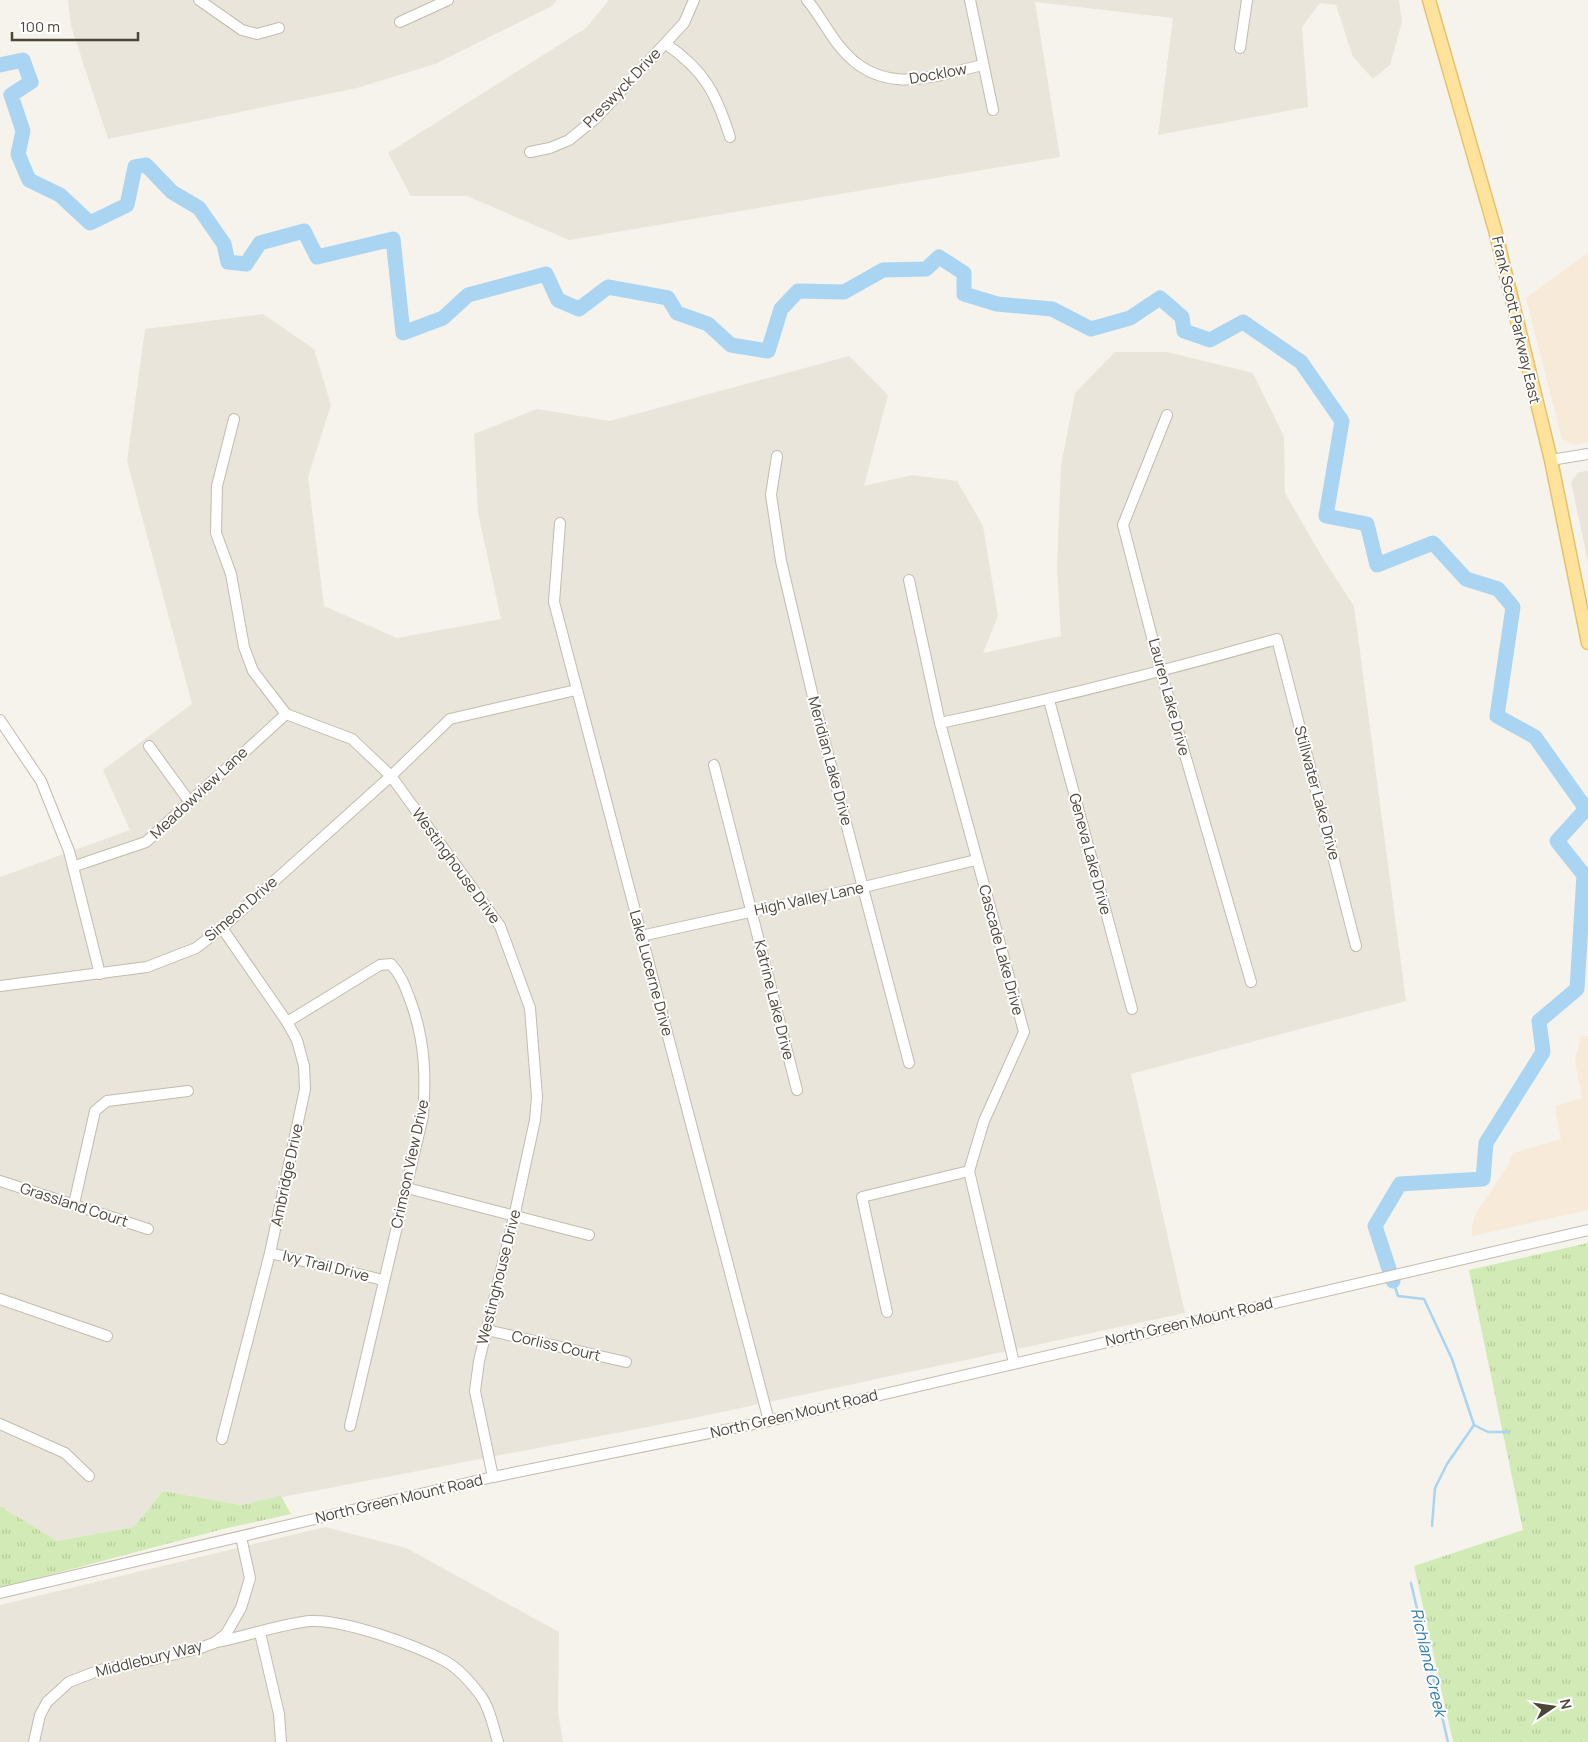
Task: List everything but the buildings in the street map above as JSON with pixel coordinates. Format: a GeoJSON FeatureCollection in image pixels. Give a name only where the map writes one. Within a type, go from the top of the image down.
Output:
{"type":"FeatureCollection","features":[{"type":"Feature","properties":{"kind":"main road","name":"Frank Scott Parkway East"},"geometry":{"type":"LineString","coordinates":[[1429,0],[1495,230],[1551,460],[1588,643]]}},
{"type":"Feature","properties":{"kind":"street"},"geometry":{"type":"LineString","coordinates":[[199,0],[213,12],[242,30],[257,34],[279,28]]}},
{"type":"Feature","properties":{"kind":"street"},"geometry":{"type":"LineString","coordinates":[[400,22],[448,0]]}},
{"type":"Feature","properties":{"kind":"street","name":"Preswyck Drive"},"geometry":{"type":"LineString","coordinates":[[530,152],[550,148],[569,140],[596,118],[666,44],[684,22],[694,0]]}},
{"type":"Feature","properties":{"kind":"street","name":"Docklow"},"geometry":{"type":"LineString","coordinates":[[808,0],[840,47],[860,68],[878,76],[896,80],[928,78],[983,65]]}},
{"type":"Feature","properties":{"kind":"street"},"geometry":{"type":"LineString","coordinates":[[970,0],[993,110]]}},
{"type":"Feature","properties":{"kind":"street"},"geometry":{"type":"LineString","coordinates":[[1240,48],[1247,0]]}},
{"type":"Feature","properties":{"kind":"street"},"geometry":{"type":"LineString","coordinates":[[666,44],[686,57],[707,80],[720,105],[730,136]]}},
{"type":"Feature","properties":{"kind":"street","name":"Lauren Lake Drive"},"geometry":{"type":"LineString","coordinates":[[1167,415],[1123,525],[1161,672],[1250,982]]}},
{"type":"Feature","properties":{"kind":"street"},"geometry":{"type":"LineString","coordinates":[[234,418],[217,486],[216,534],[231,574],[244,647],[253,671],[286,714]]}},
{"type":"Feature","properties":{"kind":"street"},"geometry":{"type":"LineString","coordinates":[[1551,460],[1588,454]]}},
{"type":"Feature","properties":{"kind":"street","name":"Meridian Lake Drive"},"geometry":{"type":"LineString","coordinates":[[777,456],[771,495],[781,561],[814,701],[909,1063]]}},
{"type":"Feature","properties":{"kind":"street","name":"Lake Lucerne Drive"},"geometry":{"type":"LineString","coordinates":[[560,523],[554,602],[768,1421]]}},
{"type":"Feature","properties":{"kind":"street","name":"Cascade Lake Drive"},"geometry":{"type":"LineString","coordinates":[[908,580],[940,724],[1024,1032],[984,1121],[969,1172],[1014,1363]]}},
{"type":"Feature","properties":{"kind":"street","name":"Stillwater Lake Drive"},"geometry":{"type":"LineString","coordinates":[[1161,672],[1277,639],[1356,946]]}},
{"type":"Feature","properties":{"kind":"street"},"geometry":{"type":"LineString","coordinates":[[940,724],[1049,700],[1161,672]]}},
{"type":"Feature","properties":{"kind":"street","name":"Simeon Drive"},"geometry":{"type":"LineString","coordinates":[[0,986],[147,967],[196,948],[222,928],[392,776],[450,719],[576,690]]}},
{"type":"Feature","properties":{"kind":"street","name":"Geneva Lake Drive"},"geometry":{"type":"LineString","coordinates":[[1049,700],[1132,1009]]}},
{"type":"Feature","properties":{"kind":"street","name":"Westinghouse Drive"},"geometry":{"type":"LineString","coordinates":[[286,714],[352,739],[392,776],[500,926],[530,1008],[537,1097],[535,1120],[479,1361],[475,1391],[493,1476]]}},
{"type":"Feature","properties":{"kind":"street","name":"Meadowview Lane"},"geometry":{"type":"LineString","coordinates":[[75,866],[146,842],[286,714]]}},
{"type":"Feature","properties":{"kind":"street"},"geometry":{"type":"LineString","coordinates":[[0,720],[41,781],[75,866],[100,974]]}},
{"type":"Feature","properties":{"kind":"street"},"geometry":{"type":"LineString","coordinates":[[150,746],[168,775],[189,801]]}},
{"type":"Feature","properties":{"kind":"street","name":"Katrine Lake Drive"},"geometry":{"type":"LineString","coordinates":[[714,765],[797,1090]]}},
{"type":"Feature","properties":{"kind":"street","name":"High Valley Lane"},"geometry":{"type":"LineString","coordinates":[[641,936],[864,887],[976,860]]}},
{"type":"Feature","properties":{"kind":"street","name":"Ambridge Drive"},"geometry":{"type":"LineString","coordinates":[[222,928],[287,1022],[300,1049],[305,1089],[270,1252],[222,1440]]}},
{"type":"Feature","properties":{"kind":"street","name":"Crimson View Drive"},"geometry":{"type":"LineString","coordinates":[[287,1022],[380,965],[391,964],[401,975],[418,1025],[425,1056],[426,1079],[423,1116],[350,1426]]}},
{"type":"Feature","properties":{"kind":"street"},"geometry":{"type":"LineString","coordinates":[[74,1204],[95,1111],[107,1101],[188,1091]]}},
{"type":"Feature","properties":{"kind":"street"},"geometry":{"type":"LineString","coordinates":[[887,1312],[862,1197],[969,1172]]}},
{"type":"Feature","properties":{"kind":"street","name":"Grassland Court"},"geometry":{"type":"LineString","coordinates":[[0,1181],[148,1229]]}},
{"type":"Feature","properties":{"kind":"street"},"geometry":{"type":"LineString","coordinates":[[407,1188],[589,1235]]}},
{"type":"Feature","properties":{"kind":"street","name":"North Green Mount Road"},"geometry":{"type":"LineString","coordinates":[[0,1593],[493,1476],[768,1421],[1588,1230]]}},
{"type":"Feature","properties":{"kind":"street","name":"Ivy Trail Drive"},"geometry":{"type":"LineString","coordinates":[[270,1252],[383,1280]]}},
{"type":"Feature","properties":{"kind":"street"},"geometry":{"type":"LineString","coordinates":[[0,1299],[107,1336]]}},
{"type":"Feature","properties":{"kind":"street","name":"Corliss Court"},"geometry":{"type":"LineString","coordinates":[[487,1330],[626,1362]]}},
{"type":"Feature","properties":{"kind":"street"},"geometry":{"type":"LineString","coordinates":[[0,1424],[65,1453],[89,1476]]}},
{"type":"Feature","properties":{"kind":"street","name":"Middlebury Way"},"geometry":{"type":"LineString","coordinates":[[34,1742],[40,1715],[47,1702],[69,1682],[100,1670],[135,1664],[214,1643],[226,1634],[241,1608],[250,1578],[240,1536]]}},
{"type":"Feature","properties":{"kind":"street"},"geometry":{"type":"LineString","coordinates":[[214,1643],[310,1621],[332,1622],[385,1637],[446,1662],[480,1696],[489,1710],[498,1742]]}},
{"type":"Feature","properties":{"kind":"street"},"geometry":{"type":"LineString","coordinates":[[260,1633],[279,1714],[281,1742]]}},
{"type":"Feature","properties":{"kind":"shaded area"},"geometry":{"type":"Polygon","coordinates":[[[68,0],[557,0],[552,6],[435,64],[357,88],[108,139],[71,26],[68,0]]]}},
{"type":"Feature","properties":{"kind":"shaded area"},"geometry":{"type":"Polygon","coordinates":[[[609,0],[1399,0],[1402,22],[1390,65],[1373,79],[1353,57],[1336,5],[1320,3],[1302,27],[1308,107],[1158,135],[1173,18],[1035,2],[1060,157],[569,240],[467,196],[411,196],[388,153],[586,28],[609,0]]]}},
{"type":"Feature","properties":{"kind":"shaded area"},"geometry":{"type":"Polygon","coordinates":[[[1588,253],[1588,442],[1575,445],[1562,439],[1526,298],[1588,253]]]}},
{"type":"Feature","properties":{"kind":"shaded area"},"geometry":{"type":"Polygon","coordinates":[[[263,314],[314,349],[331,405],[308,477],[324,606],[397,638],[501,619],[478,513],[474,434],[537,409],[610,421],[849,356],[888,395],[864,486],[912,475],[957,481],[983,526],[998,616],[983,653],[1061,636],[1057,569],[1061,466],[1075,393],[1115,352],[1167,352],[1253,373],[1284,437],[1285,493],[1322,557],[1354,606],[1406,1001],[1131,1074],[1185,1313],[694,1418],[241,1505],[163,1491],[134,1527],[57,1541],[0,1506],[0,877],[130,830],[103,770],[192,704],[127,461],[145,329],[263,314]]]}},
{"type":"Feature","properties":{"kind":"shaded area"},"geometry":{"type":"Polygon","coordinates":[[[1588,470],[1588,562],[1571,482],[1578,473],[1588,470]]]}},
{"type":"Feature","properties":{"kind":"shaded area"},"geometry":{"type":"Polygon","coordinates":[[[1581,1036],[1588,1036],[1588,1210],[1472,1236],[1472,1226],[1476,1213],[1509,1164],[1513,1153],[1561,1139],[1555,1106],[1582,1098],[1575,1060],[1581,1036]]]}},
{"type":"Feature","properties":{"kind":"shaded area"},"geometry":{"type":"Polygon","coordinates":[[[325,1527],[406,1548],[559,1632],[558,1712],[563,1742],[0,1742],[0,1605],[325,1527]]]}},
{"type":"Feature","properties":{"kind":"green space"},"geometry":{"type":"Polygon","coordinates":[[[1588,1243],[1588,1742],[1453,1742],[1414,1566],[1523,1530],[1469,1270],[1588,1243]]]}},
{"type":"Feature","properties":{"kind":"green space"},"geometry":{"type":"Polygon","coordinates":[[[163,1491],[241,1505],[281,1496],[291,1514],[223,1529],[0,1588],[0,1506],[57,1541],[134,1527],[163,1491]]]}},
{"type":"Feature","properties":{"kind":"waterway","name":"Richland Creek"},"geometry":{"type":"LineString","coordinates":[[0,65],[23,60],[31,82],[11,95],[23,131],[18,154],[29,180],[60,195],[90,223],[127,205],[135,167],[146,165],[172,192],[199,208],[224,244],[228,262],[246,264],[260,243],[304,231],[317,257],[393,239],[403,333],[443,318],[468,295],[546,274],[558,300],[579,309],[608,287],[668,298],[677,313],[708,324],[731,345],[768,351],[781,309],[798,291],[844,292],[883,270],[926,269],[939,257],[964,273],[964,294],[997,304],[1052,309],[1091,329],[1130,318],[1160,298],[1182,317],[1184,331],[1210,340],[1243,322],[1301,362],[1342,421],[1326,516],[1367,524],[1377,565],[1433,543],[1466,579],[1498,589],[1513,607],[1497,716],[1535,737],[1586,809],[1557,841],[1584,875],[1577,989],[1539,1021],[1543,1052],[1486,1143],[1483,1179],[1400,1184],[1375,1226],[1393,1281]]}},
{"type":"Feature","properties":{"kind":"waterway","name":"Richland Creek"},"geometry":{"type":"LineString","coordinates":[[1393,1281],[1398,1296],[1424,1299],[1452,1359],[1474,1425]]}},
{"type":"Feature","properties":{"kind":"waterway"},"geometry":{"type":"LineString","coordinates":[[1474,1425],[1488,1432],[1508,1432]]}},
{"type":"Feature","properties":{"kind":"waterway","name":"Richland Creek"},"geometry":{"type":"LineString","coordinates":[[1432,1526],[1435,1488],[1447,1464],[1474,1425]]}},
{"type":"Feature","properties":{"kind":"waterway","name":"Richland Creek"},"geometry":{"type":"LineString","coordinates":[[1411,1583],[1448,1742]]}}]}
